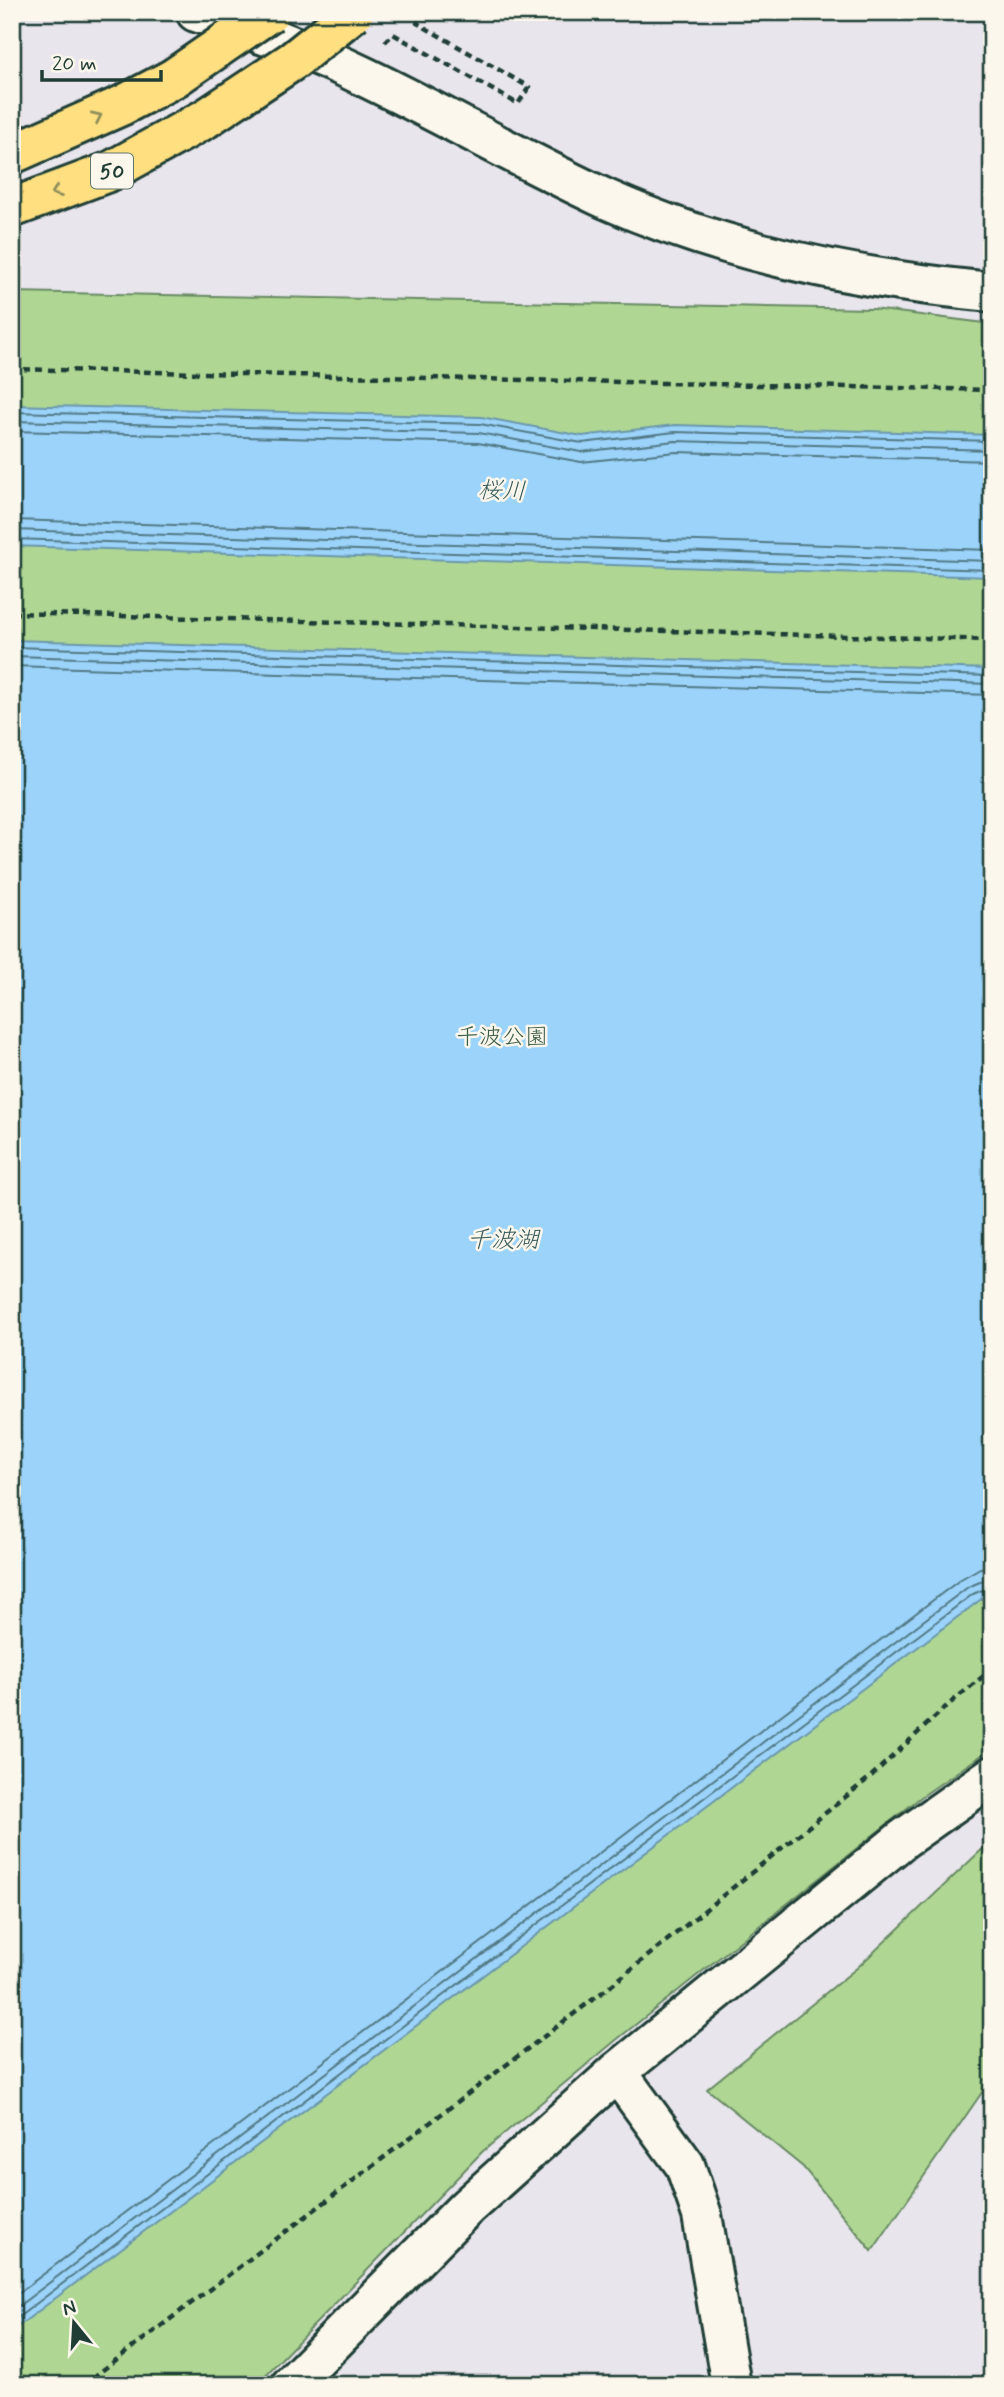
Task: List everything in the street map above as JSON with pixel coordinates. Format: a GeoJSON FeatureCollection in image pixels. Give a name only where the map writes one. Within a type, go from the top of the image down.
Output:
{"type":"FeatureCollection","features":[{"type":"Feature","properties":{"kind":"main road","name":"50"},"geometry":{"type":"LineString","coordinates":[[12,154],[123,105],[174,78],[270,12]]}},
{"type":"Feature","properties":{"kind":"main road","name":"50"},"geometry":{"type":"LineString","coordinates":[[12,208],[111,171],[205,119],[294,60],[354,12]]}},
{"type":"Feature","properties":{"kind":"street"},"geometry":{"type":"LineString","coordinates":[[196,12],[265,34],[365,76],[486,141],[609,200],[731,245],[822,267],[921,285],[992,292]]}},
{"type":"Feature","properties":{"kind":"street"},"geometry":{"type":"LineString","coordinates":[[291,2385],[467,2207],[617,2072],[903,1839],[992,1776]]}},
{"type":"Feature","properties":{"kind":"street"},"geometry":{"type":"LineString","coordinates":[[617,2072],[685,2165],[702,2215],[731,2385]]}},
{"type":"Feature","properties":{"kind":"path"},"geometry":{"type":"LineString","coordinates":[[380,49],[393,34],[518,104],[529,87],[417,23],[430,12]]}},
{"type":"Feature","properties":{"kind":"path"},"geometry":{"type":"LineString","coordinates":[[12,369],[992,390]]}},
{"type":"Feature","properties":{"kind":"path"},"geometry":{"type":"LineString","coordinates":[[12,613],[992,640]]}},
{"type":"Feature","properties":{"kind":"path"},"geometry":{"type":"LineString","coordinates":[[83,2385],[608,1988],[869,1778],[948,1705],[992,1669]]}},
{"type":"Feature","properties":{"kind":"green space","name":"千波湖"},"geometry":{"type":"Polygon","coordinates":[[[12,292],[873,309],[992,324],[992,1748],[921,1797],[615,2041],[482,2152],[256,2385],[12,2385],[12,292]]]}},
{"type":"Feature","properties":{"kind":"green space"},"geometry":{"type":"Polygon","coordinates":[[[992,1840],[992,2078],[872,2251],[803,2167],[707,2089],[858,1967],[992,1840]]]}},
{"type":"Feature","properties":{"kind":"water","name":"桜川"},"geometry":{"type":"Polygon","coordinates":[[[12,405],[481,417],[582,436],[675,425],[992,435],[992,577],[12,546],[12,405]]]}},
{"type":"Feature","properties":{"kind":"water","name":"千波湖"},"geometry":{"type":"Polygon","coordinates":[[[12,640],[992,669],[992,1591],[12,2331],[12,640]]]}},
{"type":"Feature","properties":{"kind":"park label","name":"千波公園"},"geometry":{"type":"Point","coordinates":[502,1036]}}]}
